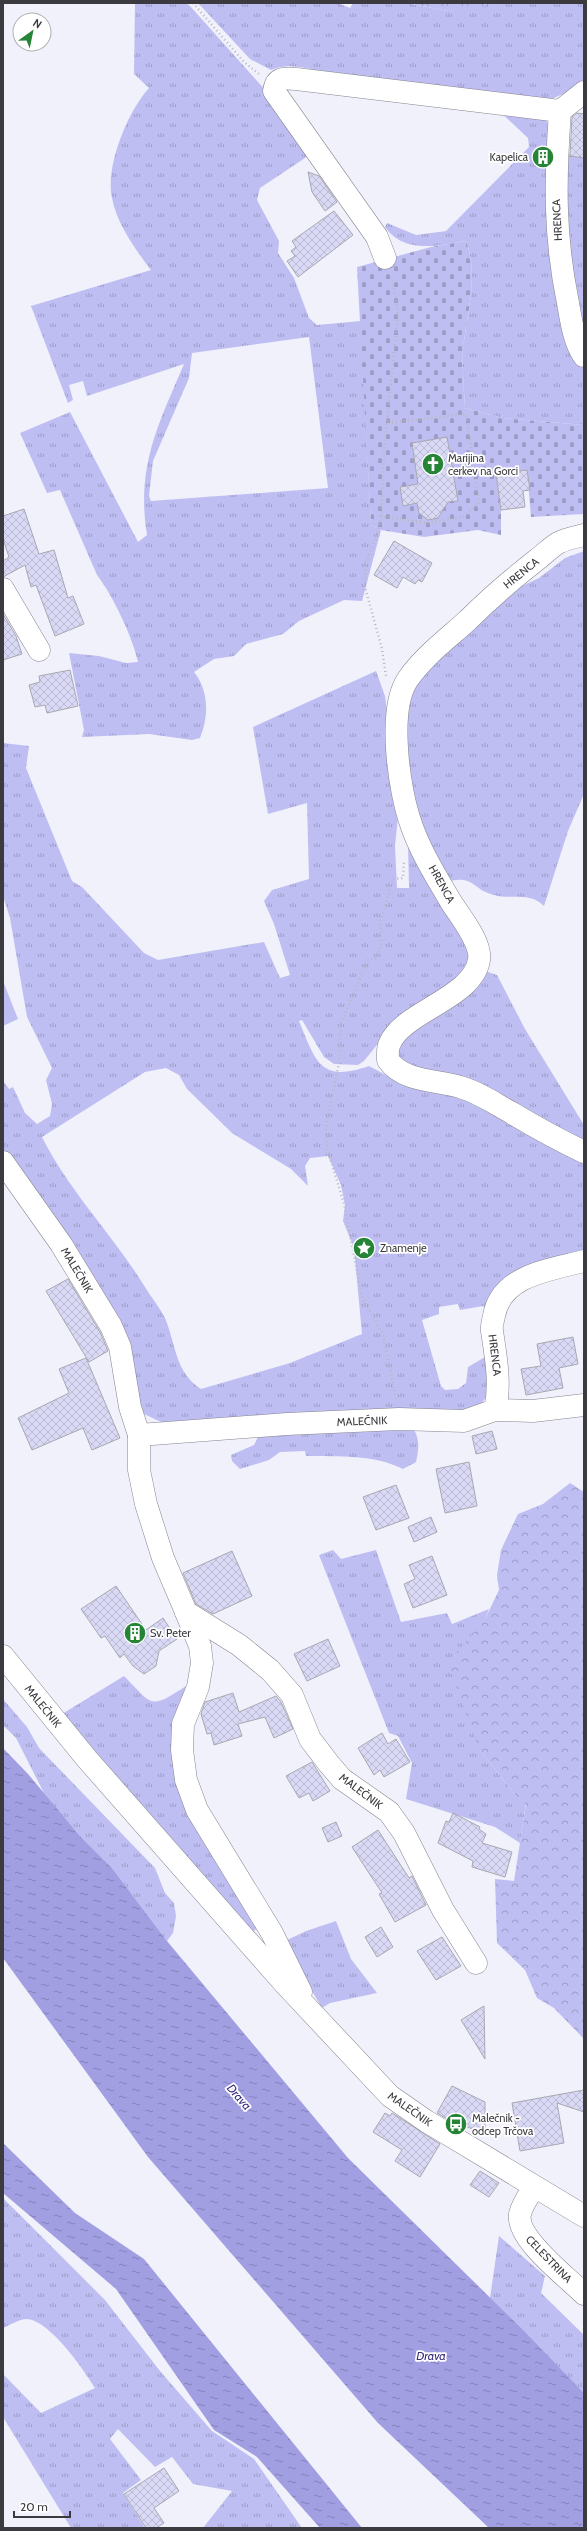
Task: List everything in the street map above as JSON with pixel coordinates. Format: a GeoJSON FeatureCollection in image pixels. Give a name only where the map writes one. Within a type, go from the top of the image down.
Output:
{"type":"FeatureCollection","features":[{"type":"Feature","properties":{"kind":"street"},"geometry":{"type":"LineString","coordinates":[[385,258],[377,237],[274,91],[275,84],[281,78],[560,111],[584,92]]}},
{"type":"Feature","properties":{"kind":"street","name":"HRENCA"},"geometry":{"type":"LineString","coordinates":[[560,111],[556,171],[556,220],[559,255],[572,327],[584,356]]}},
{"type":"Feature","properties":{"kind":"street","name":"HRENCA"},"geometry":{"type":"LineString","coordinates":[[584,535],[558,543],[504,586],[424,659],[407,680],[398,706],[396,717],[402,789],[411,825],[438,881],[466,925],[478,950],[479,960],[473,974],[463,986],[407,1024],[397,1034],[388,1048],[388,1060],[401,1072],[413,1077],[461,1087],[480,1094],[557,1140],[584,1152]]}},
{"type":"Feature","properties":{"kind":"street"},"geometry":{"type":"LineString","coordinates":[[3,589],[39,650]]}},
{"type":"Feature","properties":{"kind":"street","name":"MALEČNIK"},"geometry":{"type":"LineString","coordinates":[[3,1162],[61,1244],[112,1326],[120,1347],[130,1408],[139,1435],[139,1470],[146,1504],[163,1558],[200,1646],[202,1663],[198,1687],[183,1724],[182,1750],[186,1780],[197,1810],[272,1933],[294,1975],[307,2006]]}},
{"type":"Feature","properties":{"kind":"street","name":"HRENCA"},"geometry":{"type":"LineString","coordinates":[[495,1410],[499,1394],[492,1329],[495,1310],[502,1296],[520,1280],[584,1261]]}},
{"type":"Feature","properties":{"kind":"street","name":"MALEČNIK"},"geometry":{"type":"LineString","coordinates":[[139,1435],[287,1424],[399,1420],[464,1421],[495,1410],[534,1412],[584,1405]]}},
{"type":"Feature","properties":{"kind":"street","name":"MALEČNIK"},"geometry":{"type":"LineString","coordinates":[[186,1612],[239,1645],[270,1670],[292,1695],[310,1739],[329,1764],[342,1779],[389,1812],[404,1833],[443,1910],[476,1964]]}},
{"type":"Feature","properties":{"kind":"street","name":"MALEČNIK"},"geometry":{"type":"LineString","coordinates":[[3,1656],[87,1759],[307,2006],[390,2096],[426,2121],[534,2187]]}},
{"type":"Feature","properties":{"kind":"street"},"geometry":{"type":"LineString","coordinates":[[534,2187],[584,2216]]}},
{"type":"Feature","properties":{"kind":"street","name":"CELESTRINA"},"geometry":{"type":"LineString","coordinates":[[534,2187],[520,2215],[521,2229],[539,2251],[584,2294]]}},
{"type":"Feature","properties":{"kind":"path"},"geometry":{"type":"LineString","coordinates":[[193,3],[244,62],[275,84]]}},
{"type":"Feature","properties":{"kind":"path"},"geometry":{"type":"LineString","coordinates":[[385,258],[394,284],[398,314],[388,423],[384,449],[381,516],[376,539],[366,562],[365,587],[382,650],[387,682],[398,706]]}},
{"type":"Feature","properties":{"kind":"path"},"geometry":{"type":"LineString","coordinates":[[381,516],[426,523],[463,517],[479,502],[466,414],[388,423]]}},
{"type":"Feature","properties":{"kind":"path"},"geometry":{"type":"LineString","coordinates":[[399,1420],[383,1335],[362,1297],[344,1204],[327,1148],[326,1126],[339,1063],[341,1024],[368,960],[378,958],[381,946],[380,923],[393,878],[403,878]]}},
{"type":"Feature","properties":{"kind":"green space"},"geometry":{"type":"Polygon","coordinates":[[[135,3],[186,3],[274,100],[309,153],[305,158],[260,188],[257,200],[279,241],[278,253],[294,278],[309,318],[317,325],[361,321],[371,525],[381,530],[362,601],[344,600],[299,621],[283,634],[246,644],[234,656],[214,659],[194,672],[203,687],[206,712],[200,738],[192,740],[149,734],[82,737],[84,730],[69,653],[99,656],[126,663],[138,662],[131,640],[121,617],[97,575],[60,490],[47,493],[20,433],[70,412],[138,542],[147,535],[144,511],[144,488],[147,467],[158,427],[184,364],[87,396],[83,381],[69,385],[73,400],[68,403],[31,306],[151,270],[122,227],[114,208],[112,198],[112,171],[120,140],[133,110],[149,88],[134,74],[135,3]],[[309,337],[192,353],[189,378],[153,461],[149,496],[151,501],[328,488],[309,337]]]}},
{"type":"Feature","properties":{"kind":"green space"},"geometry":{"type":"Polygon","coordinates":[[[198,3],[338,3],[350,8],[353,3],[407,3],[448,11],[498,3],[584,3],[584,85],[549,100],[327,73],[292,66],[271,70],[250,59],[198,3]]]}},
{"type":"Feature","properties":{"kind":"green space"},"geometry":{"type":"Polygon","coordinates":[[[407,3],[498,3],[471,9],[448,11],[407,3]]]}},
{"type":"Feature","properties":{"kind":"green space"},"geometry":{"type":"Polygon","coordinates":[[[497,109],[546,119],[549,128],[584,363],[584,425],[503,418],[465,408],[463,349],[472,281],[472,267],[466,241],[433,246],[412,245],[393,236],[385,227],[387,223],[416,235],[446,231],[529,147],[528,138],[497,109]]]}},
{"type":"Feature","properties":{"kind":"green space"},"geometry":{"type":"Polygon","coordinates":[[[562,154],[584,156],[584,339],[571,287],[562,154]]]}},
{"type":"Feature","properties":{"kind":"green space"},"geometry":{"type":"Polygon","coordinates":[[[466,241],[472,267],[472,281],[463,349],[465,408],[503,418],[584,425],[584,514],[531,517],[527,470],[496,474],[501,510],[501,535],[478,530],[424,537],[381,530],[371,525],[357,267],[431,247],[466,241]]]}},
{"type":"Feature","properties":{"kind":"green space"},"geometry":{"type":"Polygon","coordinates":[[[584,551],[584,794],[568,831],[544,906],[538,901],[526,897],[494,895],[467,881],[453,880],[443,883],[419,828],[402,737],[408,692],[428,666],[511,591],[539,578],[565,558],[584,551]]]}},
{"type":"Feature","properties":{"kind":"green space"},"geometry":{"type":"Polygon","coordinates":[[[376,671],[385,696],[399,807],[395,846],[397,888],[409,888],[408,843],[469,946],[467,973],[389,1030],[364,1061],[358,1065],[334,1064],[324,1057],[302,1020],[299,1021],[310,1048],[316,1058],[322,1065],[330,1070],[340,1072],[353,1071],[369,1066],[386,1075],[410,1082],[459,1091],[584,1159],[584,1254],[489,1311],[483,1306],[460,1310],[458,1304],[439,1307],[439,1314],[422,1320],[441,1386],[445,1390],[458,1389],[466,1383],[468,1367],[485,1357],[491,1390],[477,1410],[163,1423],[140,1412],[133,1374],[3,1152],[3,1081],[9,1089],[13,1087],[25,1113],[37,1124],[50,1116],[52,1104],[46,1080],[52,1068],[27,1017],[10,918],[3,896],[3,743],[29,746],[26,768],[72,881],[82,887],[144,953],[158,960],[264,942],[280,978],[290,975],[274,924],[264,901],[272,890],[309,879],[307,803],[268,814],[253,727],[376,671]],[[166,1068],[145,1072],[42,1137],[65,1176],[119,1249],[163,1314],[169,1328],[177,1357],[186,1375],[201,1389],[290,1363],[362,1334],[354,1248],[343,1221],[345,1205],[341,1185],[328,1156],[310,1158],[305,1166],[308,1186],[291,1169],[232,1133],[187,1089],[179,1075],[166,1068]]]}},
{"type":"Feature","properties":{"kind":"green space"},"geometry":{"type":"Polygon","coordinates":[[[482,970],[497,975],[525,1029],[584,1125],[584,1146],[405,1071],[393,1049],[482,970]]]}},
{"type":"Feature","properties":{"kind":"green space"},"geometry":{"type":"Polygon","coordinates":[[[3,981],[18,1019],[3,1026],[3,981]]]}},
{"type":"Feature","properties":{"kind":"green space"},"geometry":{"type":"Polygon","coordinates":[[[413,1428],[417,1436],[418,1444],[416,1462],[403,1469],[380,1461],[355,1457],[306,1456],[305,1451],[280,1452],[269,1460],[240,1469],[232,1461],[231,1455],[254,1445],[260,1433],[413,1428]]]}},
{"type":"Feature","properties":{"kind":"green space"},"geometry":{"type":"Polygon","coordinates":[[[570,1483],[584,1492],[584,2039],[554,2008],[537,1998],[525,1970],[497,1943],[495,1879],[514,1881],[526,1804],[516,1796],[479,1749],[450,1669],[451,1659],[485,1619],[499,1590],[497,1575],[501,1550],[518,1514],[543,1504],[570,1483]]]}},
{"type":"Feature","properties":{"kind":"green space"},"geometry":{"type":"Polygon","coordinates":[[[333,1550],[341,1559],[376,1550],[401,1622],[447,1613],[452,1624],[489,1609],[485,1619],[479,1749],[516,1796],[526,1803],[520,1843],[495,1827],[406,1799],[412,1763],[398,1736],[389,1733],[319,1555],[333,1550]]]}},
{"type":"Feature","properties":{"kind":"green space"},"geometry":{"type":"Polygon","coordinates":[[[124,1676],[141,1694],[152,1701],[165,1699],[186,1686],[191,1692],[177,1756],[259,1926],[250,1935],[62,1714],[124,1676]]]}},
{"type":"Feature","properties":{"kind":"green space"},"geometry":{"type":"Polygon","coordinates":[[[3,1699],[27,1727],[39,1748],[155,1868],[165,1893],[174,1903],[176,1916],[173,1933],[167,1941],[112,1868],[80,1836],[45,1795],[16,1738],[3,1725],[3,1699]]]}},
{"type":"Feature","properties":{"kind":"green space"},"geometry":{"type":"Polygon","coordinates":[[[336,1921],[351,1959],[377,1993],[330,2003],[322,2008],[283,1942],[306,1931],[336,1921]]]}},
{"type":"Feature","properties":{"kind":"green space"},"geometry":{"type":"Polygon","coordinates":[[[3,2198],[105,2300],[160,2371],[212,2431],[254,2459],[302,2528],[203,2528],[232,2491],[193,2484],[172,2457],[155,2467],[118,2429],[110,2439],[141,2480],[123,2493],[145,2528],[71,2528],[3,2417],[3,2374],[41,2413],[95,2388],[65,2347],[45,2327],[35,2321],[24,2319],[3,2328],[3,2198]]]}},
{"type":"Feature","properties":{"kind":"green space"},"geometry":{"type":"Polygon","coordinates":[[[499,2236],[545,2276],[541,2293],[584,2335],[584,2393],[490,2298],[499,2236]]]}},
{"type":"Feature","properties":{"kind":"water","name":"Drava"},"geometry":{"type":"Polygon","coordinates":[[[3,1748],[28,1774],[80,1836],[112,1868],[167,1941],[348,2158],[524,2331],[584,2393],[584,2528],[489,2528],[378,2423],[148,2157],[3,1958],[3,1748]]]}},
{"type":"Feature","properties":{"kind":"water"},"geometry":{"type":"Polygon","coordinates":[[[3,2143],[75,2213],[144,2259],[362,2528],[320,2528],[257,2457],[214,2430],[116,2289],[3,2193],[3,2143]]]}},
{"type":"Feature","properties":{"kind":"building"},"geometry":{"type":"Polygon","coordinates":[[[577,113],[584,114],[584,158],[570,156],[572,117],[577,113]]]}},
{"type":"Feature","properties":{"kind":"building"},"geometry":{"type":"Polygon","coordinates":[[[308,172],[319,176],[337,202],[325,211],[312,192],[308,172]]]}},
{"type":"Feature","properties":{"kind":"building"},"geometry":{"type":"Polygon","coordinates":[[[334,211],[353,235],[298,277],[287,261],[295,256],[291,251],[296,247],[292,241],[334,211]]]}},
{"type":"Feature","properties":{"kind":"building","name":"Marijina cerkev na Gorci"},"geometry":{"type":"Polygon","coordinates":[[[447,437],[458,501],[448,502],[438,518],[428,520],[419,513],[417,503],[403,506],[400,487],[418,484],[412,443],[447,437]]]}},
{"type":"Feature","properties":{"kind":"building"},"geometry":{"type":"Polygon","coordinates":[[[527,470],[530,490],[523,491],[525,507],[501,510],[496,474],[527,470]]]}},
{"type":"Feature","properties":{"kind":"building"},"geometry":{"type":"Polygon","coordinates":[[[24,509],[39,554],[54,550],[68,598],[73,596],[84,624],[55,636],[36,585],[31,587],[25,565],[3,577],[3,561],[9,557],[3,539],[3,516],[24,509]]]}},
{"type":"Feature","properties":{"kind":"building"},"geometry":{"type":"Polygon","coordinates":[[[394,541],[432,563],[422,582],[418,580],[415,584],[403,577],[397,588],[374,575],[394,541]]]}},
{"type":"Feature","properties":{"kind":"building"},"geometry":{"type":"Polygon","coordinates":[[[3,614],[16,636],[22,654],[3,660],[3,614]]]}},
{"type":"Feature","properties":{"kind":"building"},"geometry":{"type":"Polygon","coordinates":[[[70,670],[78,706],[47,713],[45,705],[35,707],[29,685],[40,682],[39,676],[70,670]]]}},
{"type":"Feature","properties":{"kind":"building"},"geometry":{"type":"Polygon","coordinates":[[[68,1279],[100,1332],[108,1351],[89,1362],[46,1291],[68,1279]]]}},
{"type":"Feature","properties":{"kind":"building"},"geometry":{"type":"Polygon","coordinates":[[[573,1337],[578,1364],[559,1368],[563,1388],[526,1395],[521,1369],[541,1366],[537,1344],[573,1337]]]}},
{"type":"Feature","properties":{"kind":"building"},"geometry":{"type":"Polygon","coordinates":[[[86,1358],[120,1438],[92,1450],[83,1428],[32,1450],[18,1418],[69,1393],[59,1369],[86,1358]]]}},
{"type":"Feature","properties":{"kind":"building"},"geometry":{"type":"Polygon","coordinates":[[[492,1431],[497,1449],[476,1454],[472,1436],[492,1431]]]}},
{"type":"Feature","properties":{"kind":"building"},"geometry":{"type":"Polygon","coordinates":[[[469,1462],[477,1506],[445,1513],[436,1469],[469,1462]]]}},
{"type":"Feature","properties":{"kind":"building"},"geometry":{"type":"Polygon","coordinates":[[[396,1485],[409,1518],[376,1530],[363,1497],[396,1485]]]}},
{"type":"Feature","properties":{"kind":"building"},"geometry":{"type":"Polygon","coordinates":[[[431,1517],[437,1532],[414,1542],[408,1527],[431,1517]]]}},
{"type":"Feature","properties":{"kind":"building"},"geometry":{"type":"Polygon","coordinates":[[[232,1551],[252,1596],[213,1614],[196,1604],[183,1573],[232,1551]]]}},
{"type":"Feature","properties":{"kind":"building"},"geometry":{"type":"Polygon","coordinates":[[[432,1556],[447,1595],[413,1608],[404,1584],[415,1579],[409,1565],[432,1556]]]}},
{"type":"Feature","properties":{"kind":"building","name":"Sv. Peter"},"geometry":{"type":"Polygon","coordinates":[[[116,1586],[146,1630],[163,1618],[177,1639],[159,1651],[156,1666],[144,1674],[133,1666],[124,1654],[120,1658],[105,1636],[101,1638],[81,1609],[116,1586]]]}},
{"type":"Feature","properties":{"kind":"building"},"geometry":{"type":"Polygon","coordinates":[[[328,1639],[340,1666],[307,1681],[294,1654],[328,1639]]]}},
{"type":"Feature","properties":{"kind":"building"},"geometry":{"type":"Polygon","coordinates":[[[233,1693],[239,1712],[276,1696],[281,1702],[293,1729],[274,1738],[265,1717],[238,1724],[242,1736],[214,1745],[211,1733],[207,1734],[201,1714],[205,1702],[233,1693]]]}},
{"type":"Feature","properties":{"kind":"building"},"geometry":{"type":"Polygon","coordinates":[[[382,1733],[388,1744],[396,1739],[410,1762],[384,1777],[380,1770],[374,1775],[358,1748],[382,1733]]]}},
{"type":"Feature","properties":{"kind":"building"},"geometry":{"type":"Polygon","coordinates":[[[312,1762],[330,1791],[313,1801],[309,1793],[299,1798],[286,1776],[312,1762]]]}},
{"type":"Feature","properties":{"kind":"building"},"geometry":{"type":"Polygon","coordinates":[[[453,1813],[480,1827],[479,1829],[486,1834],[482,1843],[512,1852],[505,1877],[472,1867],[473,1861],[438,1843],[446,1821],[449,1822],[453,1813]]]}},
{"type":"Feature","properties":{"kind":"building"},"geometry":{"type":"Polygon","coordinates":[[[336,1822],[342,1836],[328,1842],[322,1828],[336,1822]]]}},
{"type":"Feature","properties":{"kind":"building"},"geometry":{"type":"Polygon","coordinates":[[[378,1830],[409,1878],[412,1876],[426,1905],[395,1922],[379,1894],[382,1893],[352,1847],[378,1830]]]}},
{"type":"Feature","properties":{"kind":"building"},"geometry":{"type":"Polygon","coordinates":[[[381,1927],[393,1947],[377,1957],[365,1937],[381,1927]]]}},
{"type":"Feature","properties":{"kind":"building"},"geometry":{"type":"Polygon","coordinates":[[[442,1937],[461,1966],[436,1980],[417,1951],[442,1937]]]}},
{"type":"Feature","properties":{"kind":"building"},"geometry":{"type":"Polygon","coordinates":[[[484,2006],[485,2059],[461,2020],[484,2006]]]}},
{"type":"Feature","properties":{"kind":"building"},"geometry":{"type":"Polygon","coordinates":[[[452,2086],[485,2102],[485,2135],[455,2121],[454,2123],[437,2113],[452,2086]]]}},
{"type":"Feature","properties":{"kind":"building"},"geometry":{"type":"Polygon","coordinates":[[[584,2090],[584,2112],[557,2103],[564,2143],[520,2151],[512,2103],[584,2090]]]}},
{"type":"Feature","properties":{"kind":"building"},"geometry":{"type":"Polygon","coordinates":[[[385,2113],[390,2116],[392,2113],[440,2144],[420,2177],[395,2161],[402,2150],[373,2132],[385,2113]]]}},
{"type":"Feature","properties":{"kind":"building"},"geometry":{"type":"Polygon","coordinates":[[[480,2171],[499,2183],[489,2197],[470,2185],[480,2171]]]}},
{"type":"Feature","properties":{"kind":"building"},"geometry":{"type":"Polygon","coordinates":[[[164,2468],[179,2491],[154,2508],[164,2523],[156,2528],[146,2528],[124,2494],[164,2468]]]}},
{"type":"Feature","properties":{"kind":"place","name":"Kapelica"},"geometry":{"type":"Point","coordinates":[543,157]}},
{"type":"Feature","properties":{"kind":"place","name":"Marijina cerkev na Gorci"},"geometry":{"type":"Point","coordinates":[433,464]}},
{"type":"Feature","properties":{"kind":"place","name":"Znamenje"},"geometry":{"type":"Point","coordinates":[364,1248]}},
{"type":"Feature","properties":{"kind":"place","name":"Sv. Peter"},"geometry":{"type":"Point","coordinates":[135,1633]}},
{"type":"Feature","properties":{"kind":"place","name":"Malečnik - odcep Trčova"},"geometry":{"type":"Point","coordinates":[456,2124]}}]}
